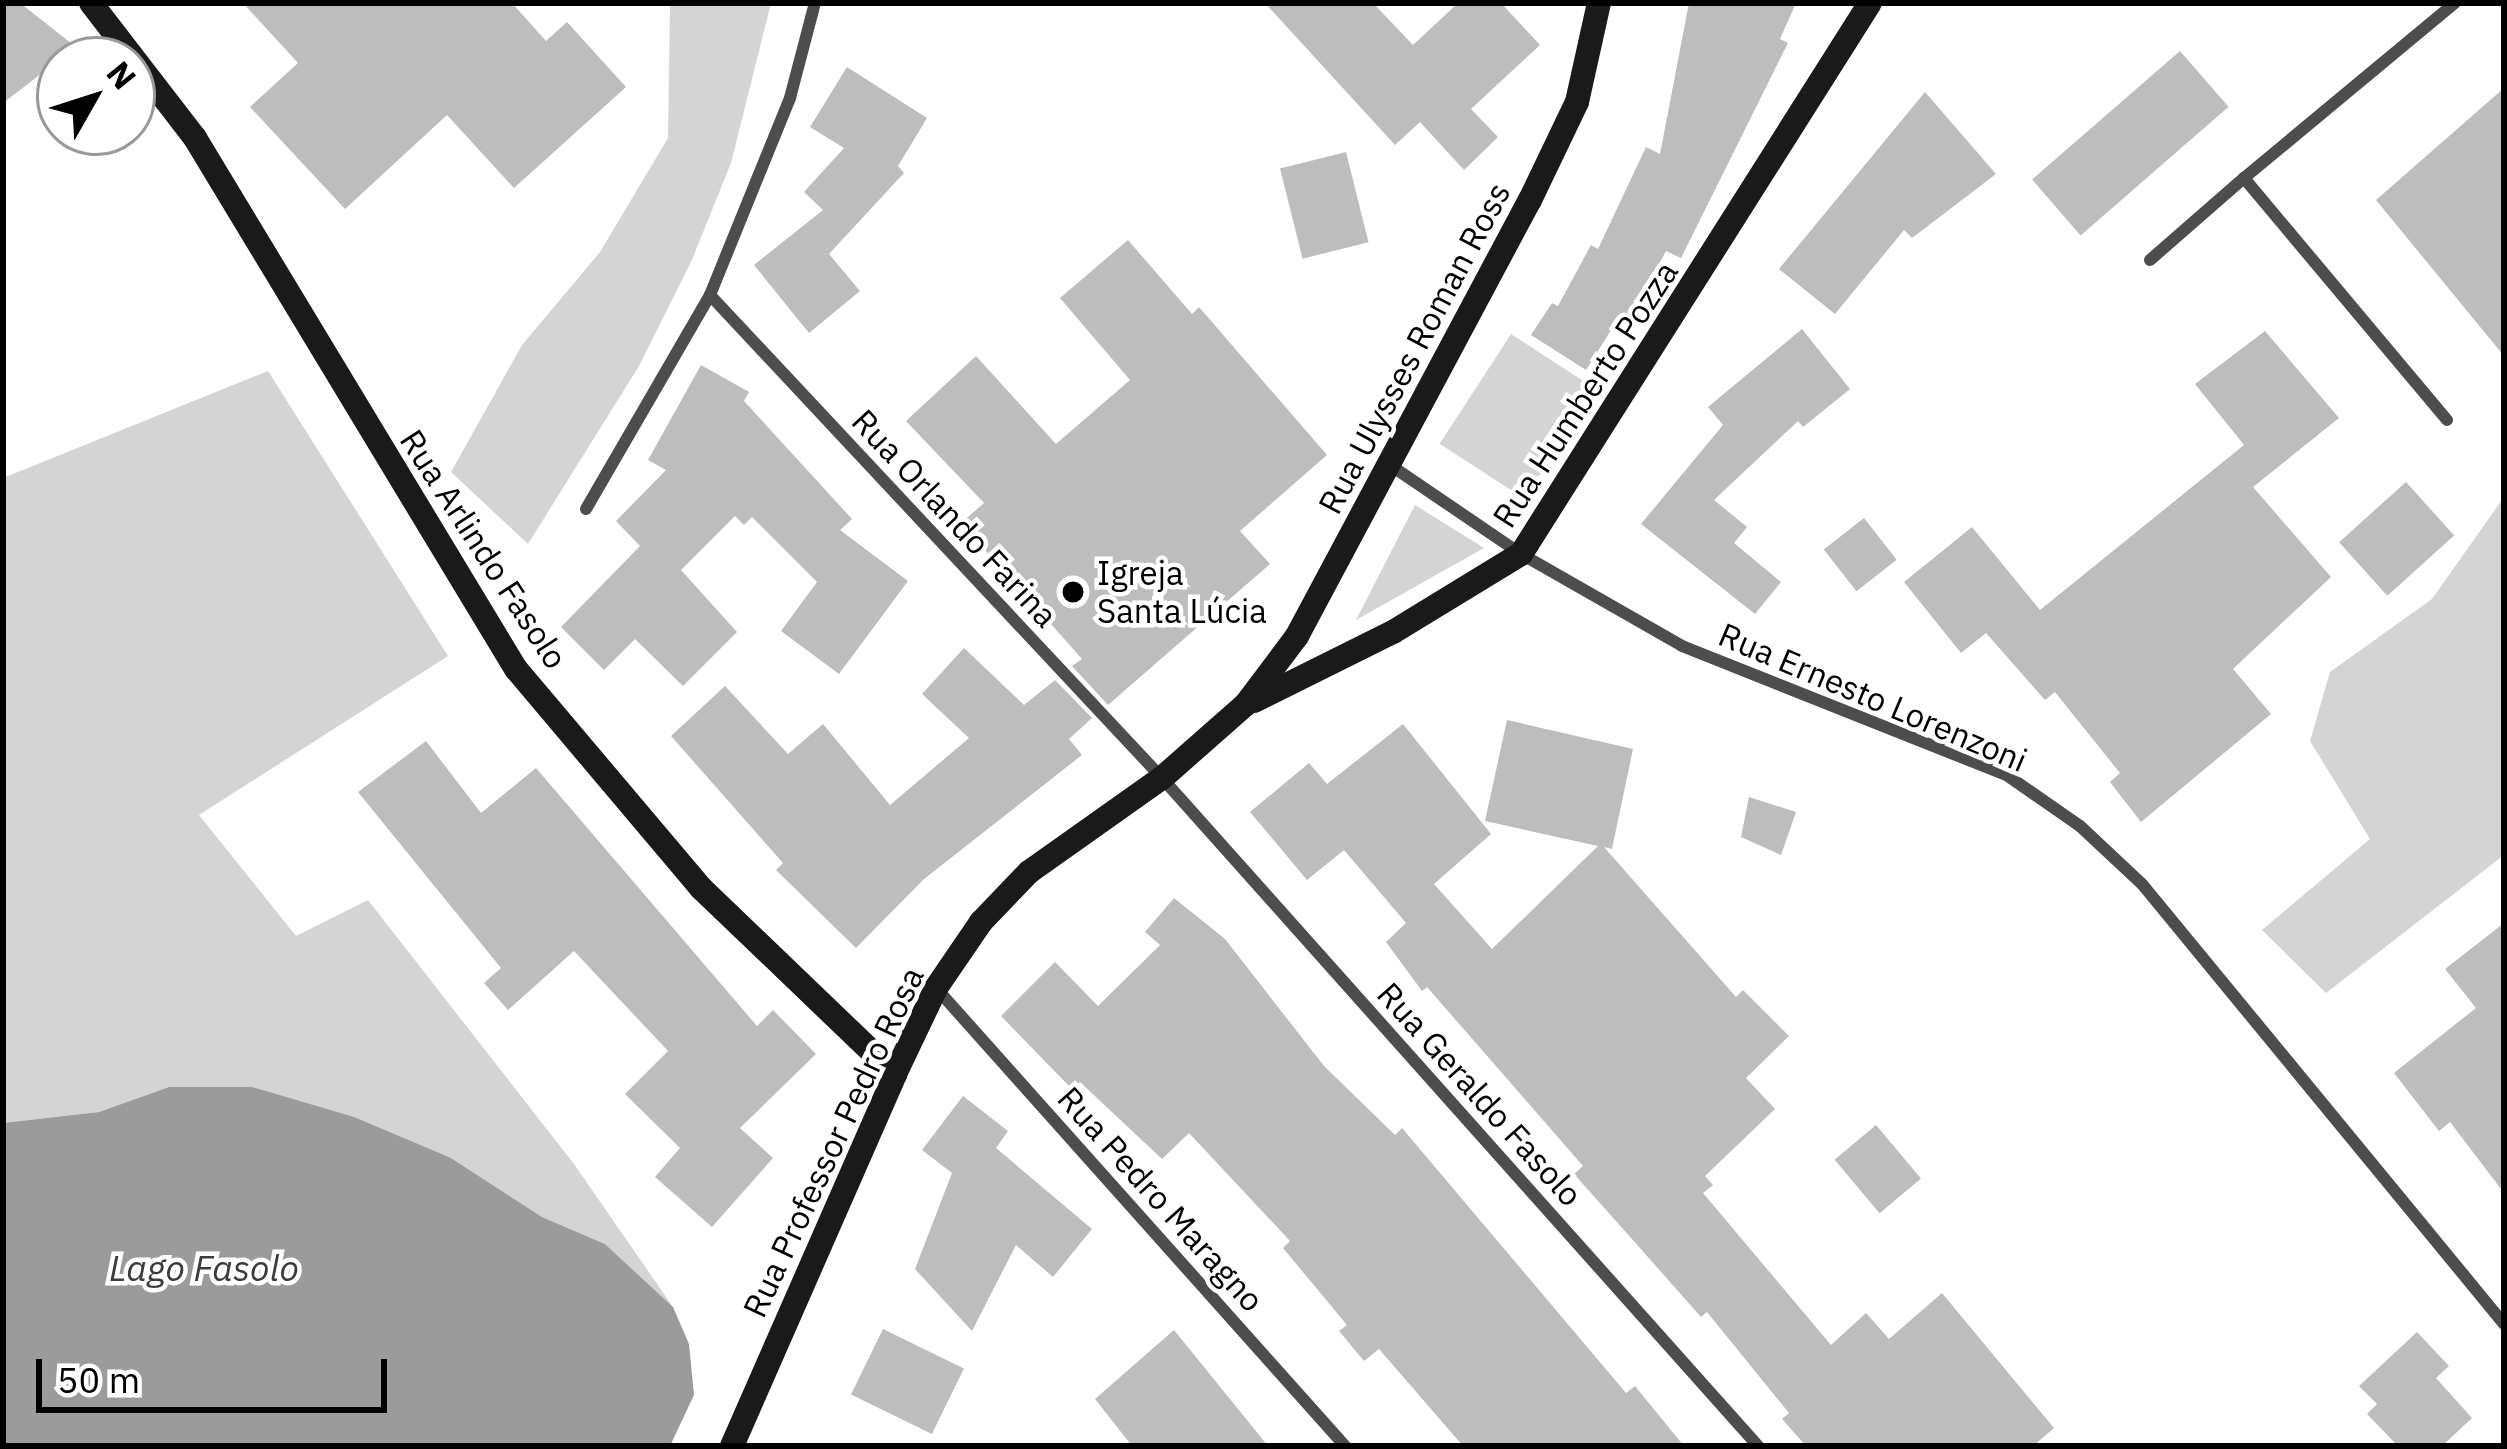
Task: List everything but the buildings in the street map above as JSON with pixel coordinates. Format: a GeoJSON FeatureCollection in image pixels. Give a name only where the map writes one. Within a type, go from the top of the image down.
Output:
{"type":"FeatureCollection","features":[{"type":"Feature","properties":{"kind":"street","name":"Rua Arlindo Fasolo"},"geometry":{"type":"LineString","coordinates":[[91,3],[195,138],[516,669],[701,887],[895,1074]]}},
{"type":"Feature","properties":{"kind":"street"},"geometry":{"type":"LineString","coordinates":[[586,509],[710,295],[790,98],[815,3]]}},
{"type":"Feature","properties":{"kind":"street","name":"Rua Ulysses Roman Ross"},"geometry":{"type":"LineString","coordinates":[[1246,704],[1297,636],[1393,467],[1577,102],[1599,3]]}},
{"type":"Feature","properties":{"kind":"street","name":"Rua Humberto Pozza"},"geometry":{"type":"LineString","coordinates":[[1246,704],[1393,632],[1521,554],[1870,3]]}},
{"type":"Feature","properties":{"kind":"street"},"geometry":{"type":"LineString","coordinates":[[2150,260],[2455,3]]}},
{"type":"Feature","properties":{"kind":"street"},"geometry":{"type":"LineString","coordinates":[[2244,178],[2447,420]]}},
{"type":"Feature","properties":{"kind":"street","name":"Rua Orlando Farina"},"geometry":{"type":"LineString","coordinates":[[710,295],[1162,778]]}},
{"type":"Feature","properties":{"kind":"street","name":"Rua Ernesto Lorenzoni"},"geometry":{"type":"LineString","coordinates":[[1393,467],[1521,554],[1682,646],[2008,776],[2080,826],[2142,884],[2504,1324]]}},
{"type":"Feature","properties":{"kind":"street","name":"Rua Professor Pedro Rosa"},"geometry":{"type":"LineString","coordinates":[[732,1446],[936,988],[1029,872],[1162,778],[1246,704]]}},
{"type":"Feature","properties":{"kind":"street","name":"Rua Geraldo Fasolo"},"geometry":{"type":"LineString","coordinates":[[1162,778],[1758,1446]]}},
{"type":"Feature","properties":{"kind":"street","name":"Rua Pedro Maragno"},"geometry":{"type":"LineString","coordinates":[[936,988],[1345,1446]]}},
{"type":"Feature","properties":{"kind":"shaded area"},"geometry":{"type":"Polygon","coordinates":[[[670,3],[771,3],[731,163],[691,262],[639,366],[528,544],[451,472],[522,345],[600,252],[668,138],[670,3]]]}},
{"type":"Feature","properties":{"kind":"shaded area"},"geometry":{"type":"Polygon","coordinates":[[[1511,334],[1596,389],[1524,499],[1440,444],[1511,334]]]}},
{"type":"Feature","properties":{"kind":"shaded area"},"geometry":{"type":"Polygon","coordinates":[[[268,371],[448,656],[199,815],[296,936],[368,900],[574,1164],[673,1307],[605,1244],[542,1217],[451,1158],[252,1087],[169,1087],[99,1112],[3,1123],[3,478],[268,371]]]}},
{"type":"Feature","properties":{"kind":"shaded area"},"geometry":{"type":"Polygon","coordinates":[[[2504,497],[2504,855],[2326,993],[2262,930],[2370,839],[2310,741],[2330,672],[2432,599],[2504,497]]]}},
{"type":"Feature","properties":{"kind":"shaded area"},"geometry":{"type":"Polygon","coordinates":[[[1415,505],[1484,548],[1356,620],[1415,505]]]}},
{"type":"Feature","properties":{"kind":"water","name":"Lago Fasolo"},"geometry":{"type":"Polygon","coordinates":[[[169,1087],[252,1087],[354,1117],[451,1158],[542,1217],[605,1244],[673,1307],[689,1344],[694,1395],[670,1446],[3,1446],[3,1123],[99,1112],[169,1087]]]}},
{"type":"Feature","properties":{"kind":"place","name":"Igreja Santa Lúcia"},"geometry":{"type":"Point","coordinates":[1073,592]}}]}
